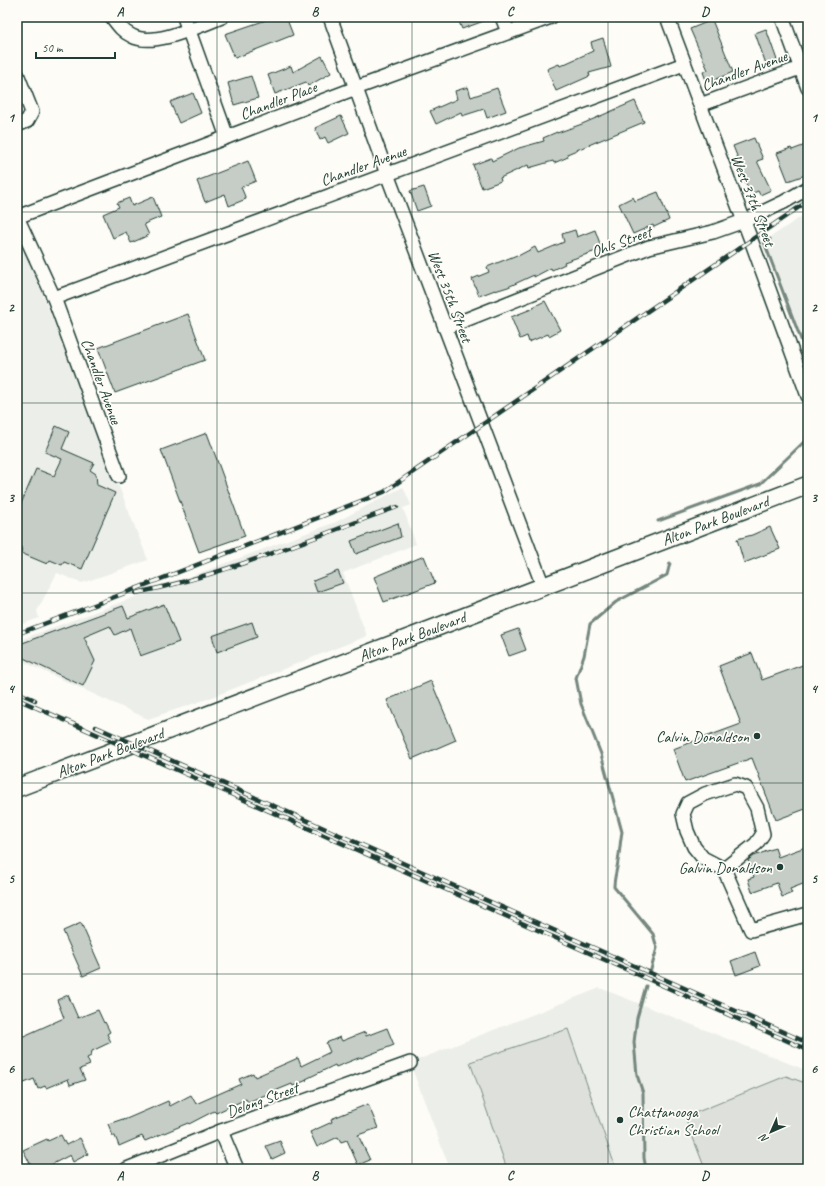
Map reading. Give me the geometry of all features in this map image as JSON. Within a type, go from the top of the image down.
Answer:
[{"type":"main road","name":"Alton Park Boulevard","points":[[17,788],[808,485]]},
{"type":"street","points":[[112,17],[121,29],[133,37],[146,40],[164,38],[222,17]]},
{"type":"street","points":[[184,17],[227,137]]},
{"type":"street","name":"West 35th Street","points":[[330,17],[387,174],[543,586]]},
{"type":"street","points":[[502,17],[508,32]]},
{"type":"street","name":"Chandler Place","points":[[17,217],[356,88],[551,17]]},
{"type":"street","name":"West 37th Street","points":[[667,17],[808,396]]},
{"type":"street","points":[[782,17],[808,88]]},
{"type":"street","name":"Chandler Avenue","points":[[54,298],[684,64]]},
{"type":"street","name":"Chandler Avenue","points":[[700,105],[800,68]]},
{"type":"street","points":[[17,74],[32,112],[27,121],[17,125]]},
{"type":"street","name":"Ohls Street","points":[[445,328],[649,247],[713,232],[744,221],[784,202],[808,188]]},
{"type":"street","name":"Chandler Avenue","points":[[17,217],[54,298],[118,476]]},
{"type":"street","points":[[724,870],[756,844],[763,834],[757,808],[746,788],[735,784],[705,794],[688,803],[683,814],[687,831],[694,847],[703,858],[724,870],[751,930],[808,914]]},
{"type":"street","name":"Delong Street","points":[[127,1169],[221,1131],[410,1063]]},
{"type":"street","points":[[221,1131],[236,1169]]},
{"type":"shaded area","points":[[808,212],[808,354],[765,241]]},
{"type":"shaded area","points":[[22,242],[148,560],[82,583],[57,573],[37,611],[39,618],[17,626],[17,244]]},
{"type":"shaded area","points":[[403,487],[411,505],[403,508],[416,544],[343,573],[367,636],[207,699],[148,719],[17,659],[17,641],[336,522]]},
{"type":"shaded area","name":"Chattanooga Christian School","points":[[600,988],[808,1071],[808,1169],[450,1169],[410,1063]]},
{"type":"shaded area","points":[[568,1029],[616,1169],[507,1169],[470,1062]]},
{"type":"shaded area","points":[[786,1076],[808,1084],[808,1169],[705,1169],[685,1117]]},
{"type":"building","points":[[275,17],[286,17],[293,35],[235,58],[225,34]]},
{"type":"building","points":[[457,17],[492,17],[492,18],[462,29]]},
{"type":"building","points":[[712,20],[733,72],[707,83],[703,72],[708,70],[690,29]]},
{"type":"building","points":[[766,29],[777,60],[766,64],[755,33]]},
{"type":"building","points":[[603,38],[611,67],[589,73],[590,76],[556,91],[547,69],[559,64],[560,66],[593,51],[591,42]]},
{"type":"building","points":[[322,56],[331,73],[308,86],[306,82],[275,94],[268,75],[291,66],[293,72]]},
{"type":"building","points":[[251,76],[258,98],[234,105],[228,83]]},
{"type":"building","points":[[468,87],[471,97],[497,88],[506,111],[487,118],[484,109],[462,116],[461,112],[436,124],[430,111],[457,99],[455,91]]},
{"type":"building","points":[[193,93],[201,113],[179,123],[170,102]]},
{"type":"building","points":[[635,101],[644,122],[567,154],[568,157],[554,163],[553,161],[529,168],[528,165],[500,178],[501,181],[482,188],[473,165],[491,158],[492,161],[519,148],[544,141],[543,138],[582,124]]},
{"type":"building","points":[[341,116],[349,133],[328,143],[325,137],[320,140],[315,128]]},
{"type":"building","points":[[754,138],[763,159],[757,161],[771,190],[760,195],[758,191],[751,194],[743,177],[745,176],[733,146]]},
{"type":"building","points":[[808,144],[808,174],[788,181],[777,153],[791,148],[792,150]]},
{"type":"building","points":[[248,161],[256,181],[241,187],[246,199],[229,206],[225,194],[205,202],[197,181]]},
{"type":"building","points":[[424,187],[431,206],[417,211],[410,191]]},
{"type":"building","points":[[658,192],[669,220],[633,234],[619,204],[633,197],[635,201]]},
{"type":"building","points":[[153,197],[161,217],[144,224],[149,235],[131,243],[126,232],[113,238],[103,214],[119,207],[117,203],[129,198],[132,206]]},
{"type":"building","points":[[575,230],[577,237],[595,230],[602,249],[564,262],[565,264],[552,270],[551,268],[534,277],[534,275],[508,287],[479,296],[472,279],[489,272],[487,267],[517,255],[518,256],[535,247],[538,253],[564,242],[562,234]]},
{"type":"building","points":[[545,301],[560,330],[549,336],[548,334],[529,342],[527,336],[520,339],[511,317],[534,308],[533,307]]},
{"type":"building","points":[[188,314],[205,360],[115,393],[98,348]]},
{"type":"building","points":[[56,426],[69,432],[62,449],[94,463],[90,470],[96,474],[97,485],[115,493],[82,569],[64,562],[62,565],[50,560],[47,564],[21,553],[22,548],[17,545],[17,513],[36,469],[54,476],[62,459],[45,452]]},
{"type":"building","points":[[207,433],[245,536],[199,552],[161,450]]},
{"type":"building","points":[[398,523],[401,537],[356,554],[351,541]]},
{"type":"building","points":[[770,527],[780,549],[744,563],[737,539],[752,535]]},
{"type":"building","points":[[424,556],[435,583],[384,602],[374,577]]},
{"type":"building","points":[[338,571],[343,583],[317,592],[313,581]]},
{"type":"building","points":[[164,604],[179,642],[140,656],[130,628],[115,635],[110,626],[84,637],[95,661],[83,686],[17,655],[17,645],[123,606],[128,618]]},
{"type":"building","points":[[252,622],[257,637],[217,652],[212,636]]},
{"type":"building","points":[[518,629],[526,650],[509,656],[501,635]]},
{"type":"building","name":"Calvin Donaldson","points":[[752,653],[762,680],[808,663],[808,808],[776,820],[752,758],[685,782],[673,749],[741,724],[719,666]]},
{"type":"building","points":[[431,681],[456,740],[412,759],[387,700]]},
{"type":"building","name":"Galvin Donaldson","points":[[808,846],[808,882],[790,889],[792,893],[782,897],[777,883],[752,892],[748,879],[754,877],[748,860],[754,856],[775,848],[778,857]]},
{"type":"building","points":[[81,923],[101,968],[83,976],[63,931]]},
{"type":"building","points":[[755,952],[760,966],[736,975],[731,961]]},
{"type":"building","points":[[68,995],[78,1018],[98,1010],[110,1032],[107,1034],[111,1042],[92,1051],[91,1056],[87,1058],[90,1065],[80,1069],[85,1080],[70,1085],[68,1079],[46,1088],[45,1086],[38,1089],[34,1079],[17,1086],[17,1039],[64,1018],[57,1000]]},
{"type":"building","points":[[387,1028],[394,1045],[336,1067],[335,1065],[293,1086],[292,1084],[248,1102],[246,1099],[216,1113],[214,1111],[189,1124],[188,1123],[145,1141],[142,1136],[119,1146],[108,1124],[123,1119],[124,1120],[168,1101],[170,1106],[191,1095],[196,1104],[241,1084],[239,1079],[253,1073],[255,1077],[298,1058],[301,1066],[330,1052],[326,1043],[340,1037],[342,1041],[365,1032],[366,1036]]},
{"type":"building","points":[[368,1104],[378,1128],[358,1135],[370,1160],[358,1165],[347,1140],[341,1142],[338,1137],[317,1147],[310,1132],[332,1122],[331,1119]]},
{"type":"building","points":[[61,1135],[66,1145],[80,1138],[88,1154],[73,1162],[70,1155],[43,1169],[33,1169],[23,1150],[47,1139],[48,1141]]},
{"type":"building","points":[[280,1141],[285,1153],[272,1159],[266,1146]]},
{"type":"waterway","points":[[770,239],[764,242],[808,358]]},
{"type":"waterway","points":[[658,521],[760,484],[808,438]]},
{"type":"waterway","points":[[650,973],[657,948],[653,934],[614,887],[622,832],[601,754],[581,704],[576,678],[584,656],[590,624],[616,602],[667,575],[670,563]]},
{"type":"waterway","points":[[646,986],[637,1018],[634,1042],[637,1075],[643,1093],[644,1158],[646,1169]]},
{"type":"railway","points":[[17,634],[384,492],[808,201]]},
{"type":"railway","points":[[136,593],[235,566],[397,507]]},
{"type":"railway","points":[[17,692],[35,700]]},
{"type":"railway","points":[[17,699],[808,1050]]},
{"type":"railway","points":[[96,727],[808,1043]]},
{"type":"place","name":"Calvin Donaldson","points":[[757,736]]},
{"type":"place","name":"Galvin Donaldson","points":[[780,867]]},
{"type":"place","name":"Chattanooga Christian School","points":[[620,1120]]}]
